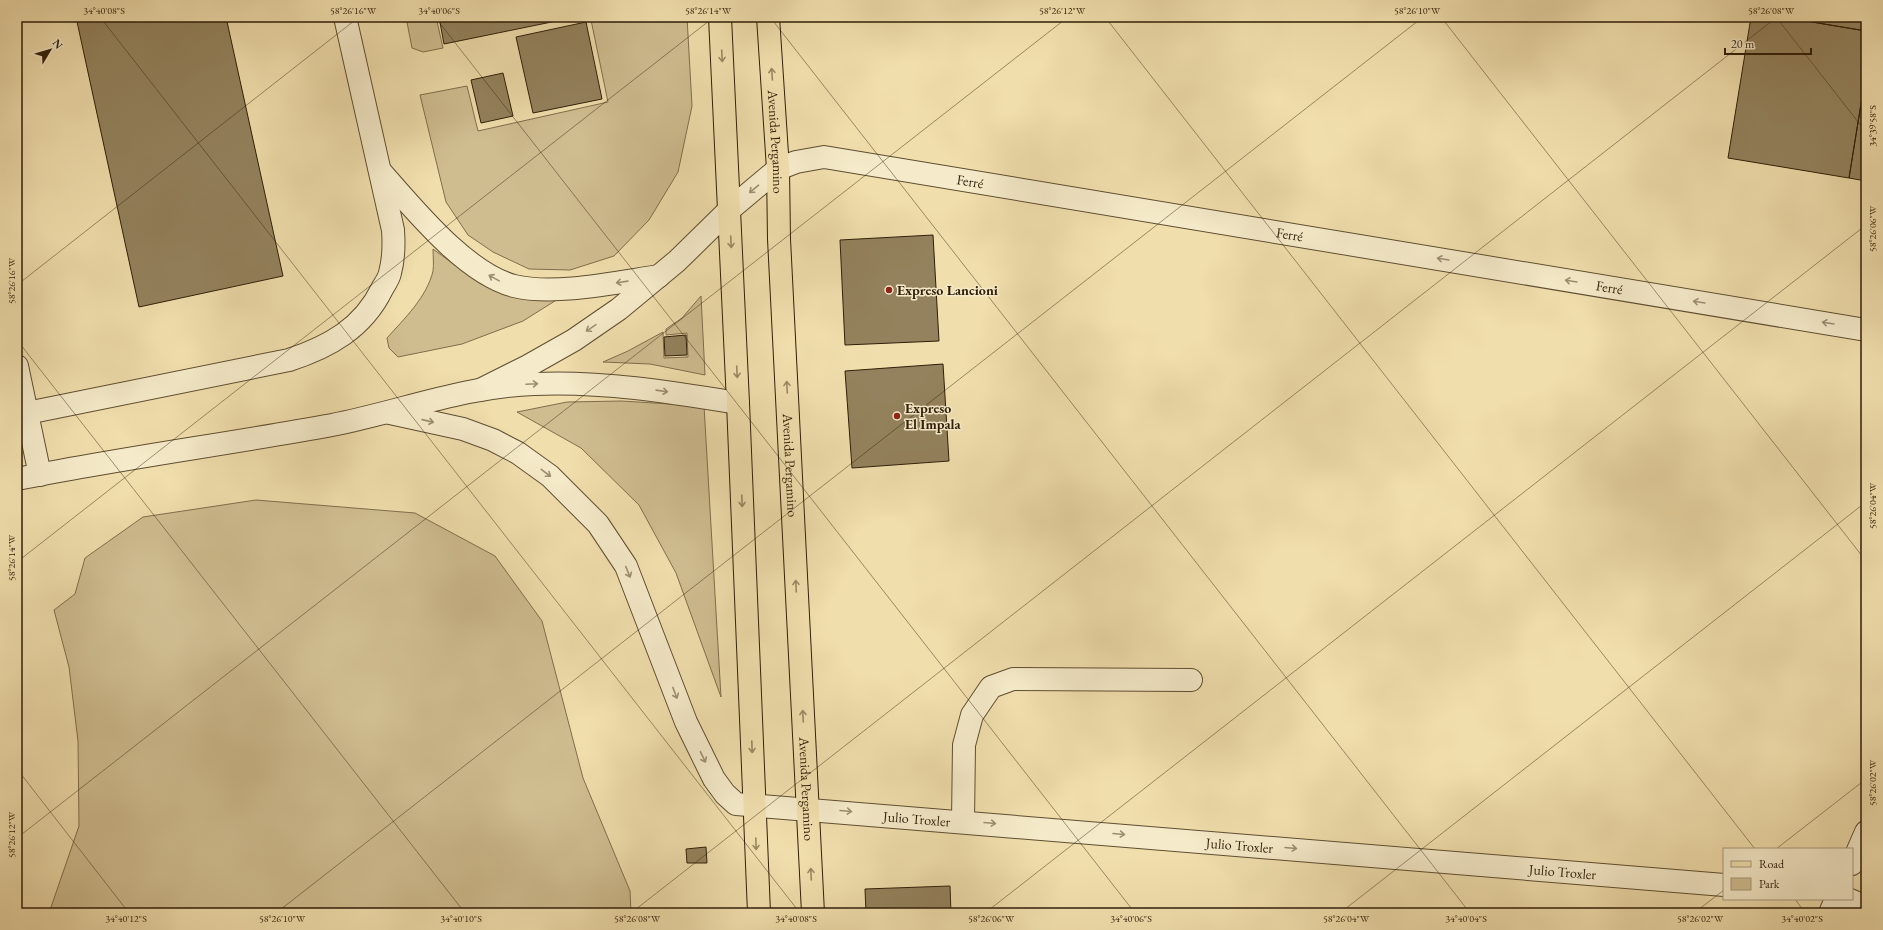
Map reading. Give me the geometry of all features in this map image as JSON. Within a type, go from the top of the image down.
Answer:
[{"type":"main road","points":[[720,17],[730,210],[759,913]]},
{"type":"main road","name":"Avenida Pergamino","points":[[768,17],[778,169],[780,239],[813,913]]},
{"type":"street","points":[[27,413],[289,360],[316,351],[335,340],[361,319],[376,302],[390,274],[394,252],[393,230],[345,17]]},
{"type":"street","name":"Ferré","points":[[480,390],[528,366],[574,340],[619,309],[661,276],[730,210],[778,169],[796,162],[824,157],[1866,330]]},
{"type":"street","points":[[379,170],[419,214],[466,259],[500,281],[515,286],[550,289],[592,286],[661,276]]},
{"type":"street","points":[[17,366],[40,475]]},
{"type":"street","points":[[17,479],[333,425],[390,413],[442,398],[480,390],[532,384],[583,384],[634,387],[738,403]]},
{"type":"street","name":"Julio Troxler","points":[[390,413],[463,429],[493,440],[518,453],[550,476],[598,524],[626,566],[686,722],[714,779],[724,794],[736,804],[807,808],[1723,885]]},
{"type":"street","points":[[963,821],[964,745],[972,714],[991,687],[1013,679],[1190,680]]},
{"type":"street","points":[[1853,862],[1866,832]]},
{"type":"street","points":[[1830,913],[1836,900]]},
{"type":"street","points":[[1850,900],[1866,907]]},
{"type":"green space","points":[[406,17],[436,17],[443,48],[423,52],[412,48]]},
{"type":"green space","points":[[603,17],[687,17],[692,106],[678,172],[649,220],[614,256],[570,270],[529,269],[493,252],[468,235],[446,202],[420,95],[467,86],[478,131],[608,102],[591,20]]},
{"type":"green space","points":[[433,249],[481,284],[510,295],[558,299],[523,321],[462,344],[398,357],[389,348],[387,338],[414,307],[426,290],[433,271]]},
{"type":"green space","points":[[701,296],[705,375],[650,364],[603,362],[628,351],[663,332],[664,358],[688,357],[687,333],[666,335],[666,329],[682,318]]},
{"type":"green space","points":[[621,401],[704,406],[721,697],[676,573],[639,505],[581,448],[517,412],[567,402]]},
{"type":"green space","points":[[256,500],[415,513],[495,556],[542,621],[583,778],[630,891],[631,913],[49,913],[79,826],[78,741],[69,667],[54,610],[75,594],[85,558],[143,517]]},
{"type":"building","points":[[76,17],[226,17],[283,276],[139,307]]},
{"type":"building","points":[[439,17],[576,17],[444,44]]},
{"type":"building","points":[[1751,17],[1782,17],[1866,31],[1866,73],[1849,178],[1728,158]]},
{"type":"building","points":[[1782,17],[1866,17],[1866,31]]},
{"type":"building","points":[[586,22],[602,99],[533,113],[516,37]]},
{"type":"building","points":[[503,73],[513,116],[481,123],[471,80]]},
{"type":"building","points":[[1866,73],[1866,181],[1849,178]]},
{"type":"building","name":"Expreso Lancioni","points":[[933,235],[939,341],[845,345],[840,240]]},
{"type":"building","points":[[686,335],[687,355],[665,356],[664,337]]},
{"type":"building","name":"Expreso El Impala","points":[[943,364],[949,461],[852,468],[845,371]]},
{"type":"building","points":[[706,847],[707,863],[687,863],[686,849]]},
{"type":"building","points":[[950,886],[951,913],[866,913],[865,889]]},
{"type":"place","name":"Expreso Lancioni","points":[[889,290]]},
{"type":"place","name":"Expreso El Impala","points":[[897,416]]}]
